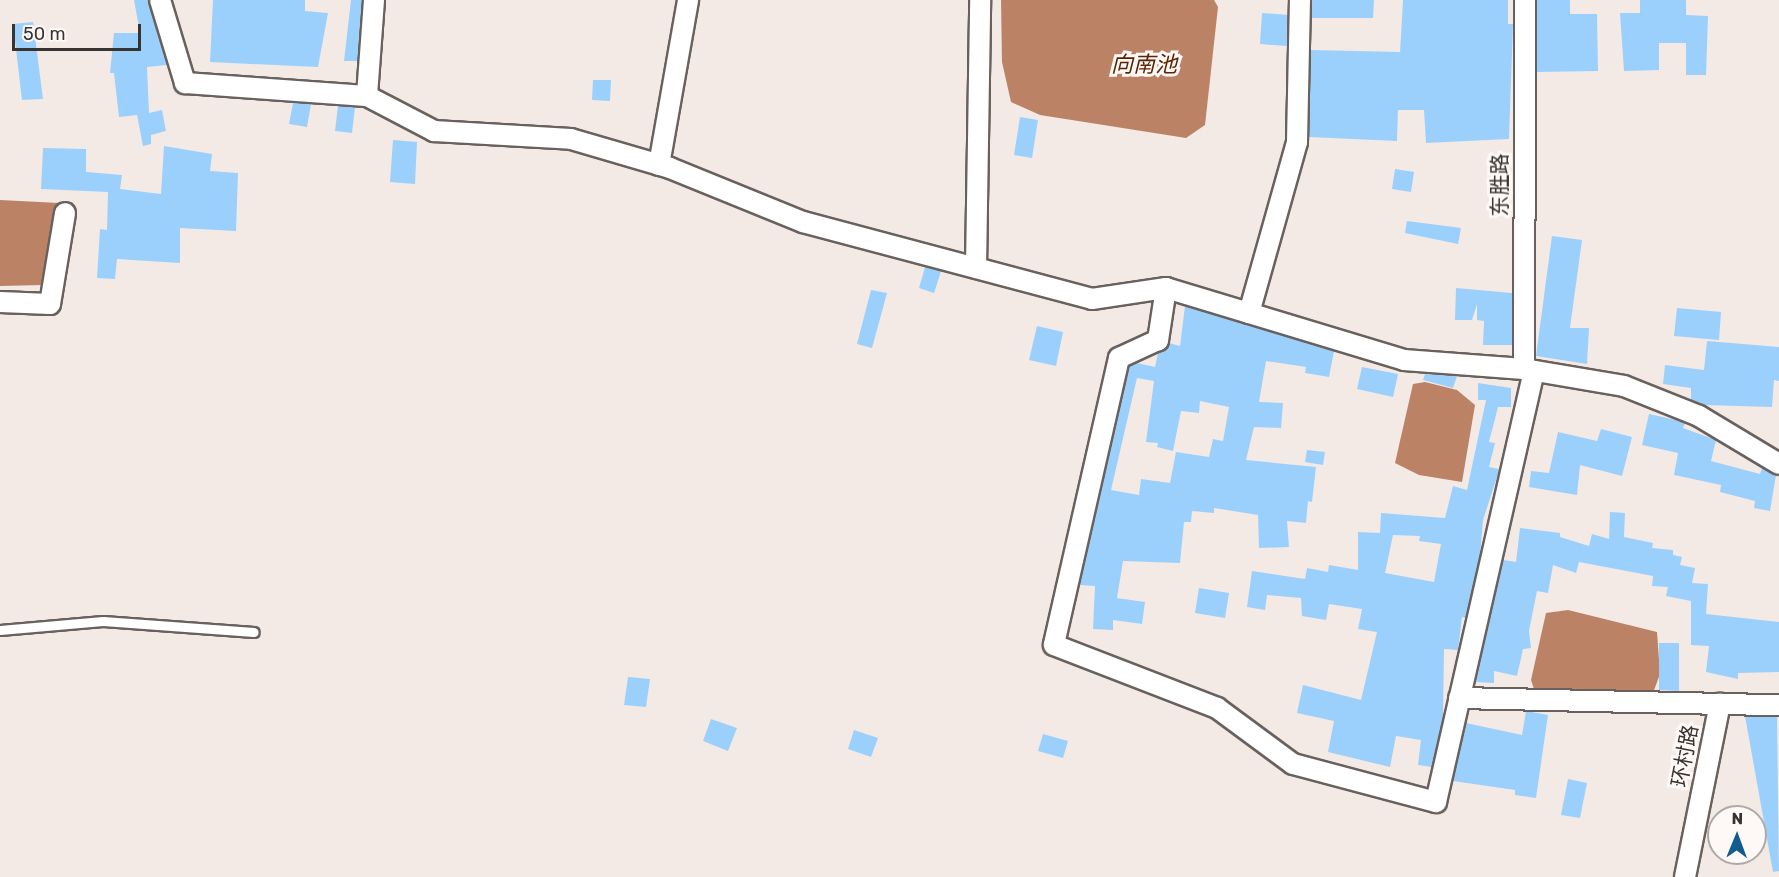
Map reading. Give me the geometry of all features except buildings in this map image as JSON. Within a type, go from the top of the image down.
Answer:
[{"type":"street","points":[[160,0],[185,83],[367,96],[434,131],[571,139],[659,165],[803,222],[1092,299],[1166,288],[1404,360],[1529,370],[1624,386],[1699,416],[1779,464]]},
{"type":"street","points":[[367,96],[374,0]]},
{"type":"street","points":[[659,165],[688,0]]},
{"type":"street","points":[[976,268],[980,0]]},
{"type":"street","points":[[1249,313],[1297,141],[1300,0]]},
{"type":"street","name":"东胜路","points":[[1166,288],[1158,340],[1119,357],[1054,645],[1217,708],[1293,764],[1436,802],[1529,370],[1525,0]]},
{"type":"street","points":[[0,303],[50,304],[65,213]]},
{"type":"street","points":[[1459,698],[1720,704]]},
{"type":"street","name":"环村路","points":[[1685,877],[1720,704],[1779,705]]},
{"type":"lane","points":[[0,630],[103,621],[254,632]]},
{"type":"water","name":"向南池","points":[[1001,0],[1214,0],[1218,7],[1205,125],[1186,138],[1040,115],[1011,102],[1002,62]]},
{"type":"water","points":[[0,200],[59,203],[43,285],[0,286]]},
{"type":"water","points":[[1425,382],[1457,390],[1475,405],[1462,482],[1419,475],[1395,463],[1413,384]]},
{"type":"water","points":[[1568,610],[1657,632],[1660,674],[1653,693],[1534,689],[1531,680],[1546,613]]}]
